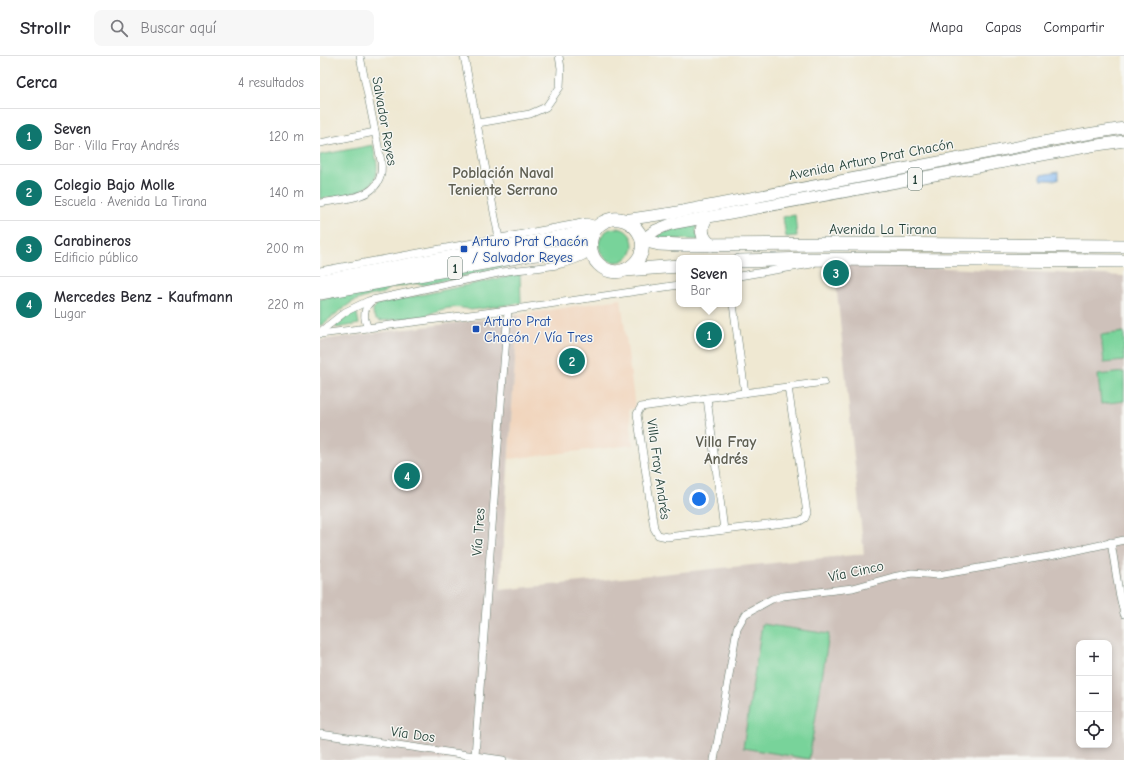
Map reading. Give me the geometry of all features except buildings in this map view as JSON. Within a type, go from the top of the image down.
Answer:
[{"type":"highway","points":[[706,218],[702,225],[702,232],[705,240],[711,245]]},
{"type":"highway","name":"Avenida Arturo Prat Chacón","points":[[320,282],[564,236],[598,226],[605,221],[612,219],[624,220]]},
{"type":"highway","points":[[623,270],[631,267],[637,261],[641,253],[642,240],[636,228],[624,220]]},
{"type":"highway","points":[[598,226],[591,239],[591,252],[596,262],[602,267],[612,271],[676,266]]},
{"type":"highway","name":"Avenida La Tirana","points":[[642,240],[668,245],[1124,246]]},
{"type":"highway","name":"1","points":[[320,293],[521,256],[575,250],[591,252]]},
{"type":"highway","points":[[742,261],[1124,261]]},
{"type":"main road","name":"Avenida Arturo Prat Chacón","points":[[624,220],[672,213],[1124,128]]},
{"type":"main road","name":"Avenida Arturo Prat Chacón","points":[[642,240],[649,234],[664,227],[706,218],[1124,141]]},
{"type":"street","name":"Salvador Reyes","points":[[320,203],[362,195],[374,188],[380,178],[382,166],[360,56]]},
{"type":"street","points":[[464,56],[499,238]]},
{"type":"street","points":[[478,123],[530,114],[546,107],[560,87],[561,68],[559,56]]},
{"type":"street","points":[[320,143],[375,132]]},
{"type":"street","name":"Avenida Arturo Prat Chacón","points":[[320,271],[581,223],[591,223],[598,226]]},
{"type":"street","points":[[320,333],[345,312],[359,304],[374,299],[516,270],[568,263],[591,252]]},
{"type":"street","points":[[742,276],[835,260]]},
{"type":"street","points":[[320,333],[508,310],[676,285]]},
{"type":"street","points":[[368,328],[365,320],[365,310],[374,299]]},
{"type":"street","points":[[733,307],[745,393]]},
{"type":"street","name":"Vía Tres","points":[[475,756],[508,310]]},
{"type":"street","name":"Villa Fray Andrés","points":[[788,387],[806,516],[803,520],[667,537],[656,533],[638,414],[639,409],[644,406],[824,382]]},
{"type":"street","points":[[707,398],[724,530]]},
{"type":"street","name":"Vía Cinco","points":[[714,760],[737,628],[744,614],[772,599],[783,596],[852,588],[912,573],[938,575],[1055,555],[1124,540]]},
{"type":"street","points":[[1111,542],[1124,614]]},
{"type":"street","name":"Vía Dos","points":[[320,734],[503,760]]},
{"type":"shaded area","points":[[834,263],[1124,276],[1124,760],[320,760],[320,340],[518,315],[500,590],[864,554]]},
{"type":"shaded area","points":[[621,299],[635,408],[629,410],[633,445],[509,459],[518,315]]},
{"type":"green space","points":[[373,145],[377,170],[375,178],[370,185],[364,189],[346,195],[320,199],[320,155]]},
{"type":"green space","points":[[795,215],[797,236],[786,237],[783,217]]},
{"type":"green space","points":[[697,225],[696,232],[699,240],[656,238],[666,231]]},
{"type":"green space","points":[[619,228],[626,230],[631,235],[633,245],[631,255],[626,260],[613,262],[606,260],[601,255],[599,242],[601,235],[606,230]]},
{"type":"green space","points":[[584,239],[582,244],[515,253],[514,250]]},
{"type":"green space","points":[[575,256],[568,260],[526,263],[525,259]]},
{"type":"green space","points":[[513,262],[514,265],[424,285],[418,283],[389,288],[383,293],[352,302],[320,326],[320,299]]},
{"type":"green space","points":[[520,274],[521,303],[471,310],[466,308],[448,308],[442,309],[427,316],[381,321],[375,318],[374,315],[373,309],[378,304]]},
{"type":"green space","points":[[354,311],[357,313],[359,324],[336,328],[336,325]]},
{"type":"green space","points":[[1124,332],[1124,361],[1104,363],[1101,335]]},
{"type":"green space","points":[[1124,372],[1124,401],[1101,404],[1098,375]]},
{"type":"green space","points":[[762,624],[829,634],[809,759],[743,748]]},
{"type":"water","points":[[1058,172],[1058,180],[1041,180],[1041,175]]},
{"type":"place","name":"Arturo Prat Chacón / Salvador Reyes","points":[[464,249]]},
{"type":"place","name":"Carabineros","points":[[836,273]]},
{"type":"place","name":"Arturo Prat Chacón / Vía Tres","points":[[476,329]]},
{"type":"place","name":"Seven","points":[[709,335]]},
{"type":"place","name":"Colegio Bajo Molle","points":[[572,361]]},
{"type":"place","name":"Mercedes Benz - Kaufmann","points":[[407,476]]},
{"type":"district","name":"Población Naval Teniente Serrano","points":[[503,182]]},
{"type":"district","name":"Villa Fray Andrés","points":[[726,450]]}]
